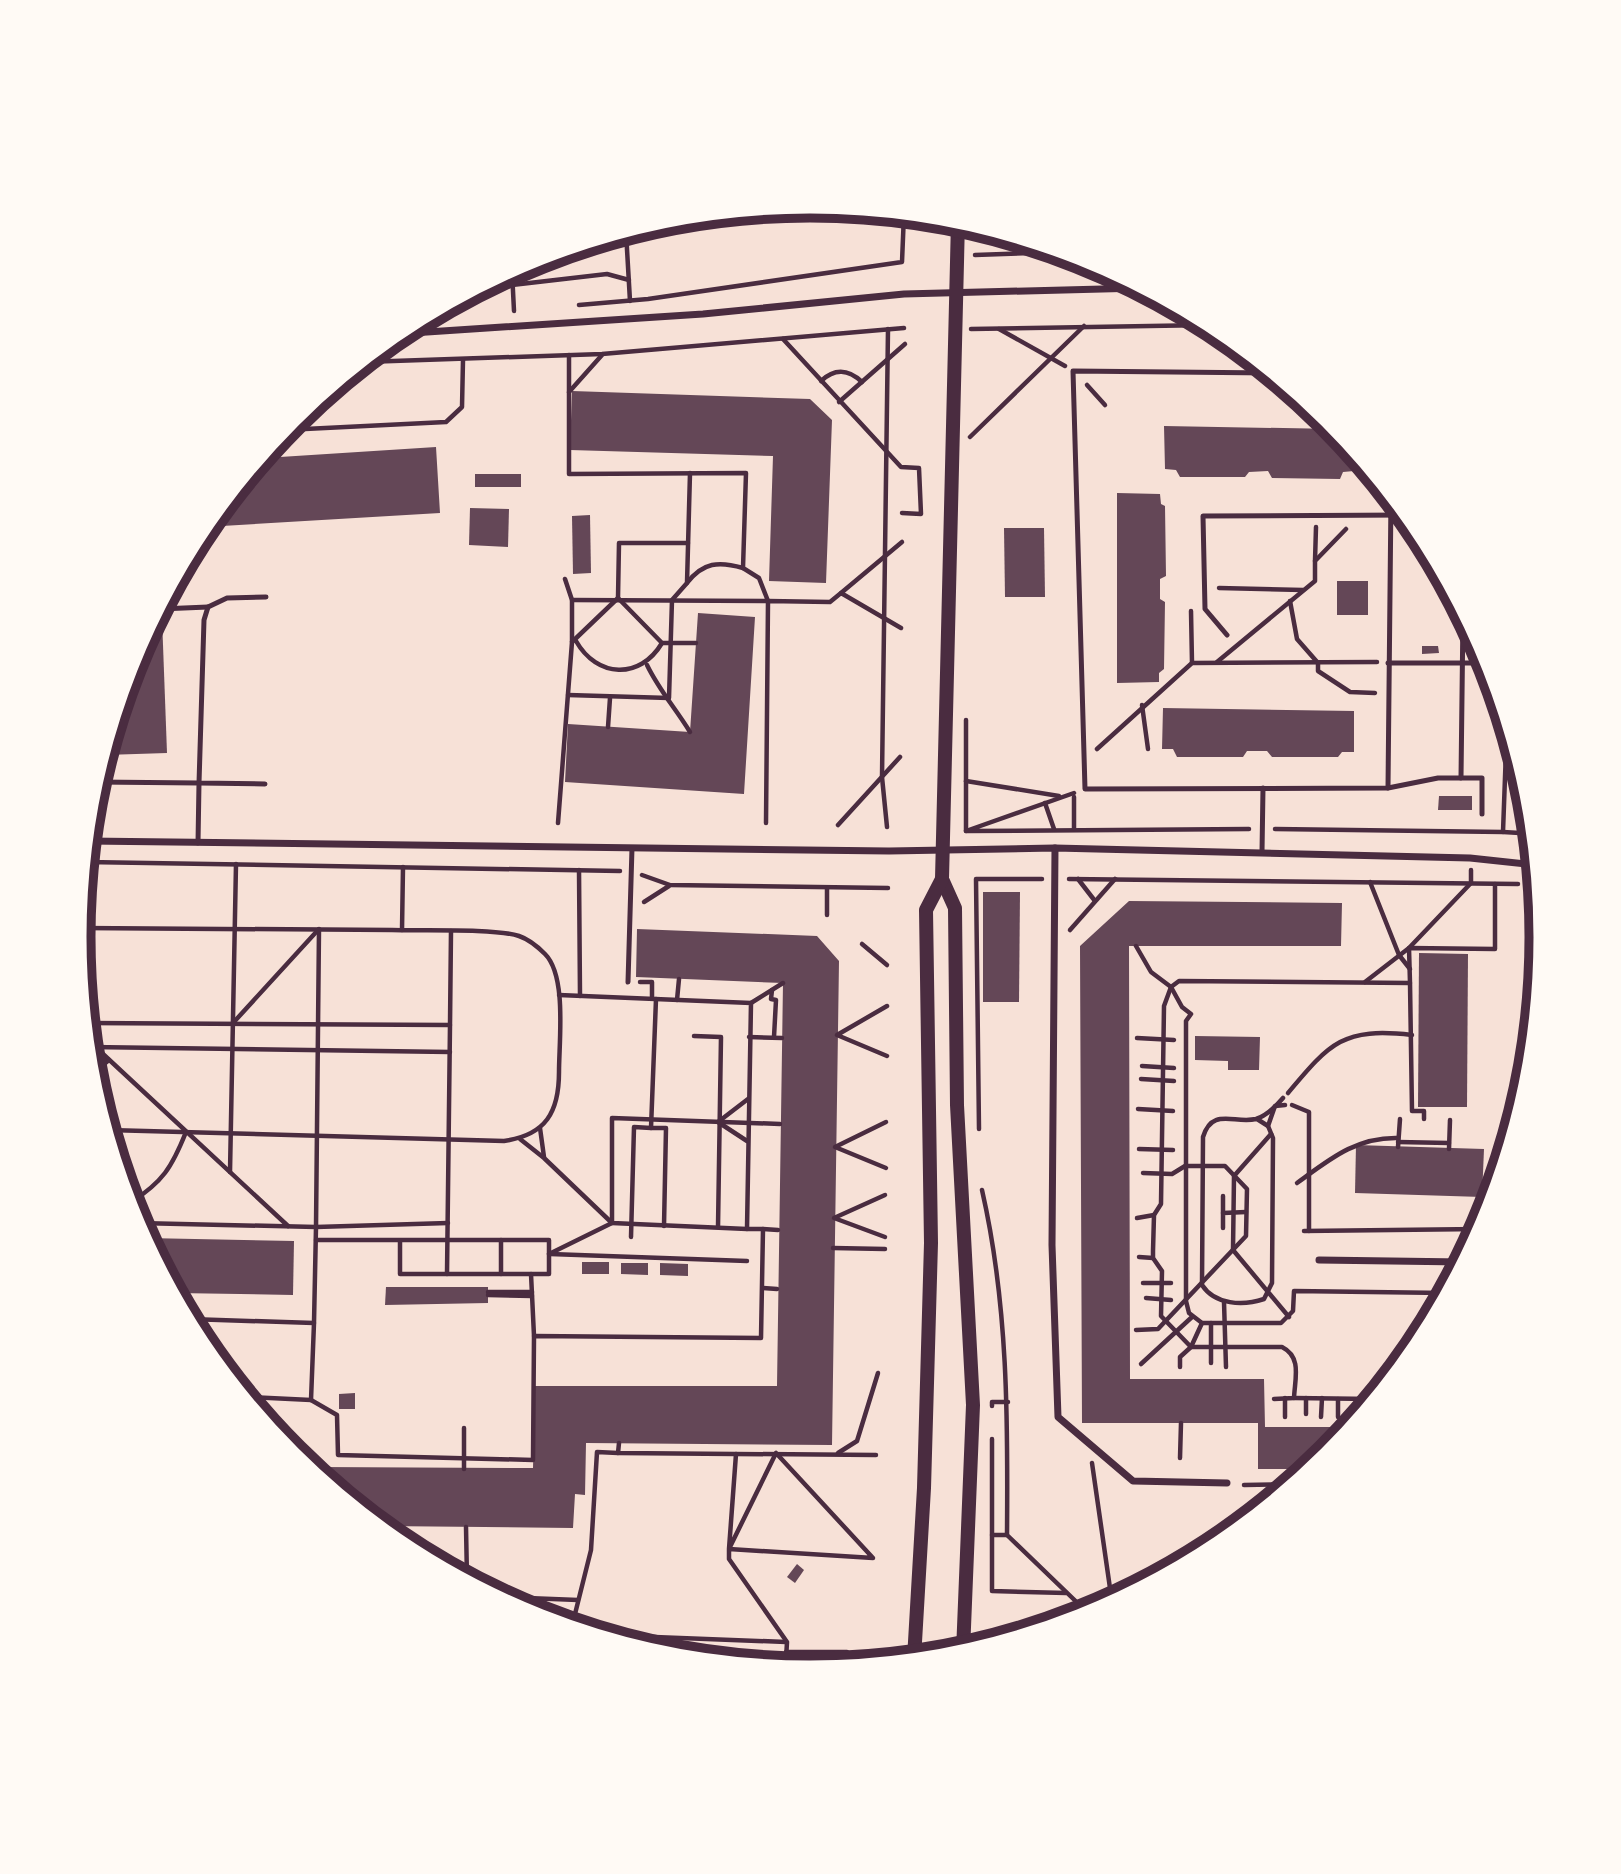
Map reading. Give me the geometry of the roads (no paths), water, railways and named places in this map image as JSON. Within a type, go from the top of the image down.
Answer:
[{"type":"main road","points":[[915,1648],[924,1488],[932,1243],[926,910],[942,880],[958,233]]},
{"type":"main road","points":[[942,880],[956,908],[957,1105],[973,1405],[964,1640]]},
{"type":"street","points":[[422,332],[703,314],[904,294],[1121,288]]},
{"type":"street","points":[[97,841],[632,848],[1055,848],[1470,858],[1526,864]]},
{"type":"street","points":[[1055,848],[1052,1245],[1058,1417],[1133,1481],[1227,1483]]},
{"type":"street","points":[[1528,984],[1529,908]]},
{"type":"street","points":[[1319,1260],[1452,1262]]},
{"type":"lane","points":[[1255,373],[1073,371],[1085,789],[1388,789],[1438,778],[1482,778],[1482,814]]},
{"type":"lane","points":[[1227,635],[1205,609],[1203,516],[1391,515],[1388,789]]},
{"type":"lane","points":[[170,609],[208,607],[227,598],[266,597]]},
{"type":"lane","points":[[198,843],[204,620],[208,607]]},
{"type":"lane","points":[[1461,778],[1463,634]]},
{"type":"lane","points":[[1388,663],[1476,663]]},
{"type":"lane","points":[[109,782],[265,785]]},
{"type":"lane","points":[[1262,852],[1263,788]]},
{"type":"lane","points":[[628,982],[632,848]]}]
